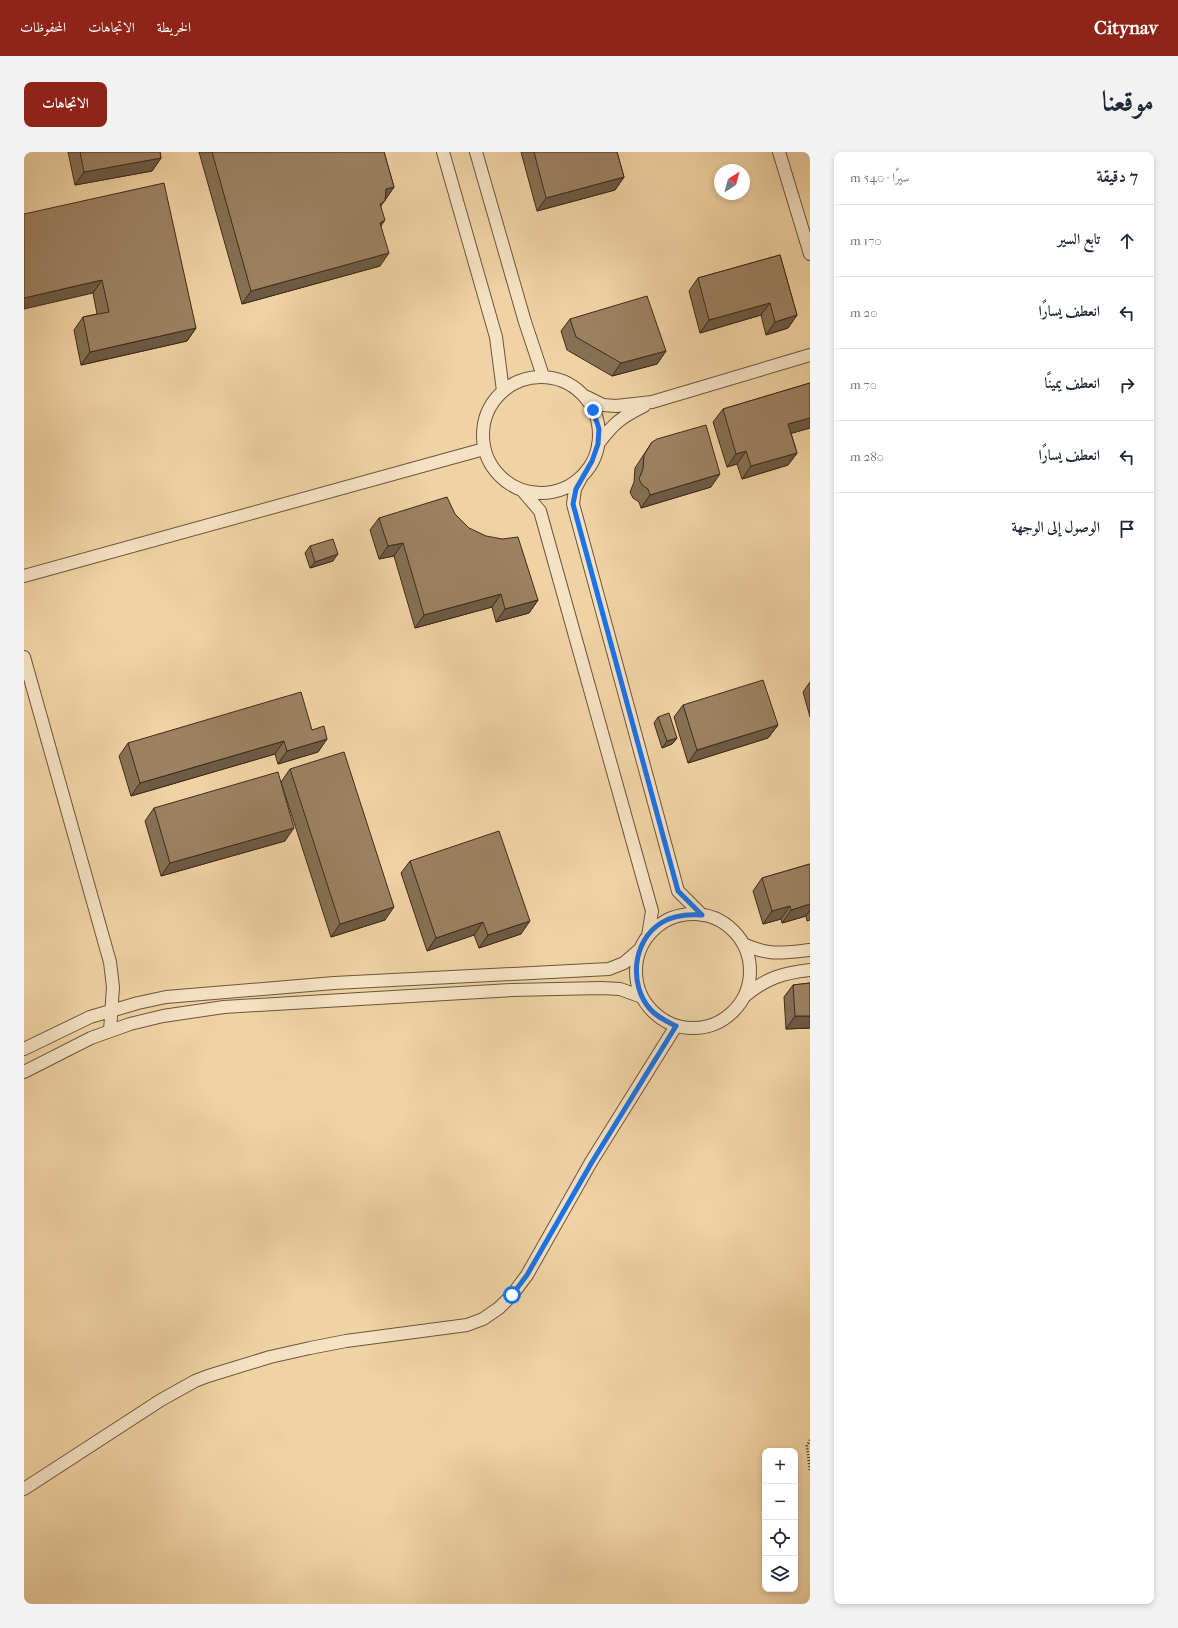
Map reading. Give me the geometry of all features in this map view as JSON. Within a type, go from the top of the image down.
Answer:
[{"type":"street","points":[[443,152],[496,337],[503,391]]},
{"type":"street","points":[[476,152],[525,322],[543,376]]},
{"type":"street","points":[[779,152],[810,254]]},
{"type":"street","points":[[582,476],[570,485],[554,491],[535,493],[522,490],[506,482],[490,463],[484,449],[482,432],[488,409],[503,391],[510,385],[529,378],[543,376],[569,384],[603,405],[616,406],[652,402],[810,355]]},
{"type":"street","points":[[583,394],[593,410],[599,429],[598,444],[592,461],[582,476],[576,489],[573,504],[678,891],[702,915]]},
{"type":"street","points":[[598,444],[611,426],[620,419],[652,402]]},
{"type":"street","points":[[24,576],[484,449]]},
{"type":"street","points":[[522,490],[540,511],[652,912],[648,936]]},
{"type":"street","points":[[24,658],[110,962],[113,1010],[110,1031]]},
{"type":"street","points":[[24,1049],[90,1018],[113,1010],[138,1003],[185,995],[334,983],[609,969],[624,963],[639,950],[648,936],[660,923],[673,917],[687,914],[702,915],[723,923],[733,930],[743,944],[748,957],[750,970],[749,984],[744,997],[735,1010],[723,1020],[713,1025],[692,1029],[676,1026],[662,1019],[650,1010],[642,997],[636,982],[636,966],[639,950]]},
{"type":"street","points":[[743,944],[762,952],[772,954],[810,950]]},
{"type":"street","points":[[744,997],[761,983],[780,975],[810,970]]},
{"type":"street","points":[[24,1072],[84,1041],[110,1031],[163,1016],[224,1007],[364,997],[512,990],[602,988],[620,989],[642,997]]},
{"type":"street","points":[[24,1489],[123,1424],[195,1382],[270,1357],[346,1340],[467,1325],[483,1319],[499,1308],[512,1295],[527,1275],[592,1162],[676,1026]]},
{"type":"path","points":[[810,1440],[806,1446],[810,1472]]},
{"type":"building","points":[[80,152],[160,152],[161,158],[84,172]]},
{"type":"building","points":[[212,152],[384,152],[394,187],[386,189],[385,201],[380,204],[385,220],[380,223],[389,253],[251,291]]},
{"type":"building","points":[[534,152],[617,152],[624,177],[546,198]]},
{"type":"building","points":[[164,183],[196,328],[90,352],[83,317],[109,312],[102,280],[24,298],[24,214]]},
{"type":"building","points":[[780,255],[797,315],[775,322],[770,303],[709,320],[698,278]]},
{"type":"building","points":[[647,296],[666,351],[621,363],[576,337],[570,319]]},
{"type":"building","points":[[810,383],[810,418],[788,424],[797,453],[751,466],[746,451],[736,454],[723,409]]},
{"type":"building","points":[[706,425],[720,474],[650,495],[648,489],[642,485],[639,479],[643,469],[644,455],[652,442],[657,439]]},
{"type":"building","points":[[447,497],[455,514],[469,528],[486,536],[502,539],[518,537],[538,600],[505,609],[501,594],[424,615],[403,543],[388,546],[379,518]]},
{"type":"building","points":[[333,539],[338,554],[315,562],[310,546]]},
{"type":"building","points":[[763,680],[778,725],[697,750],[683,705]]},
{"type":"building","points":[[301,692],[312,730],[324,726],[327,739],[287,751],[284,741],[140,783],[128,743]]},
{"type":"building","points":[[669,713],[677,738],[667,741],[658,717]]},
{"type":"building","points":[[344,752],[394,907],[340,924],[290,769]]},
{"type":"building","points":[[278,772],[294,828],[170,863],[154,808]]},
{"type":"building","points":[[499,831],[530,921],[488,935],[483,922],[436,938],[410,861]]},
{"type":"building","points":[[810,864],[810,904],[791,910],[790,906],[772,911],[762,878]]},
{"type":"building","points":[[810,983],[810,1016],[795,1016],[793,985]]},
{"type":"route","points":[[512,1295],[527,1275],[592,1162],[676,1026],[662,1019],[650,1010],[642,997],[636,982],[636,966],[639,950],[648,936],[660,923],[673,917],[687,914],[702,915],[678,891],[573,504],[576,489],[582,476],[592,461],[598,444],[599,429],[593,410]]}]
